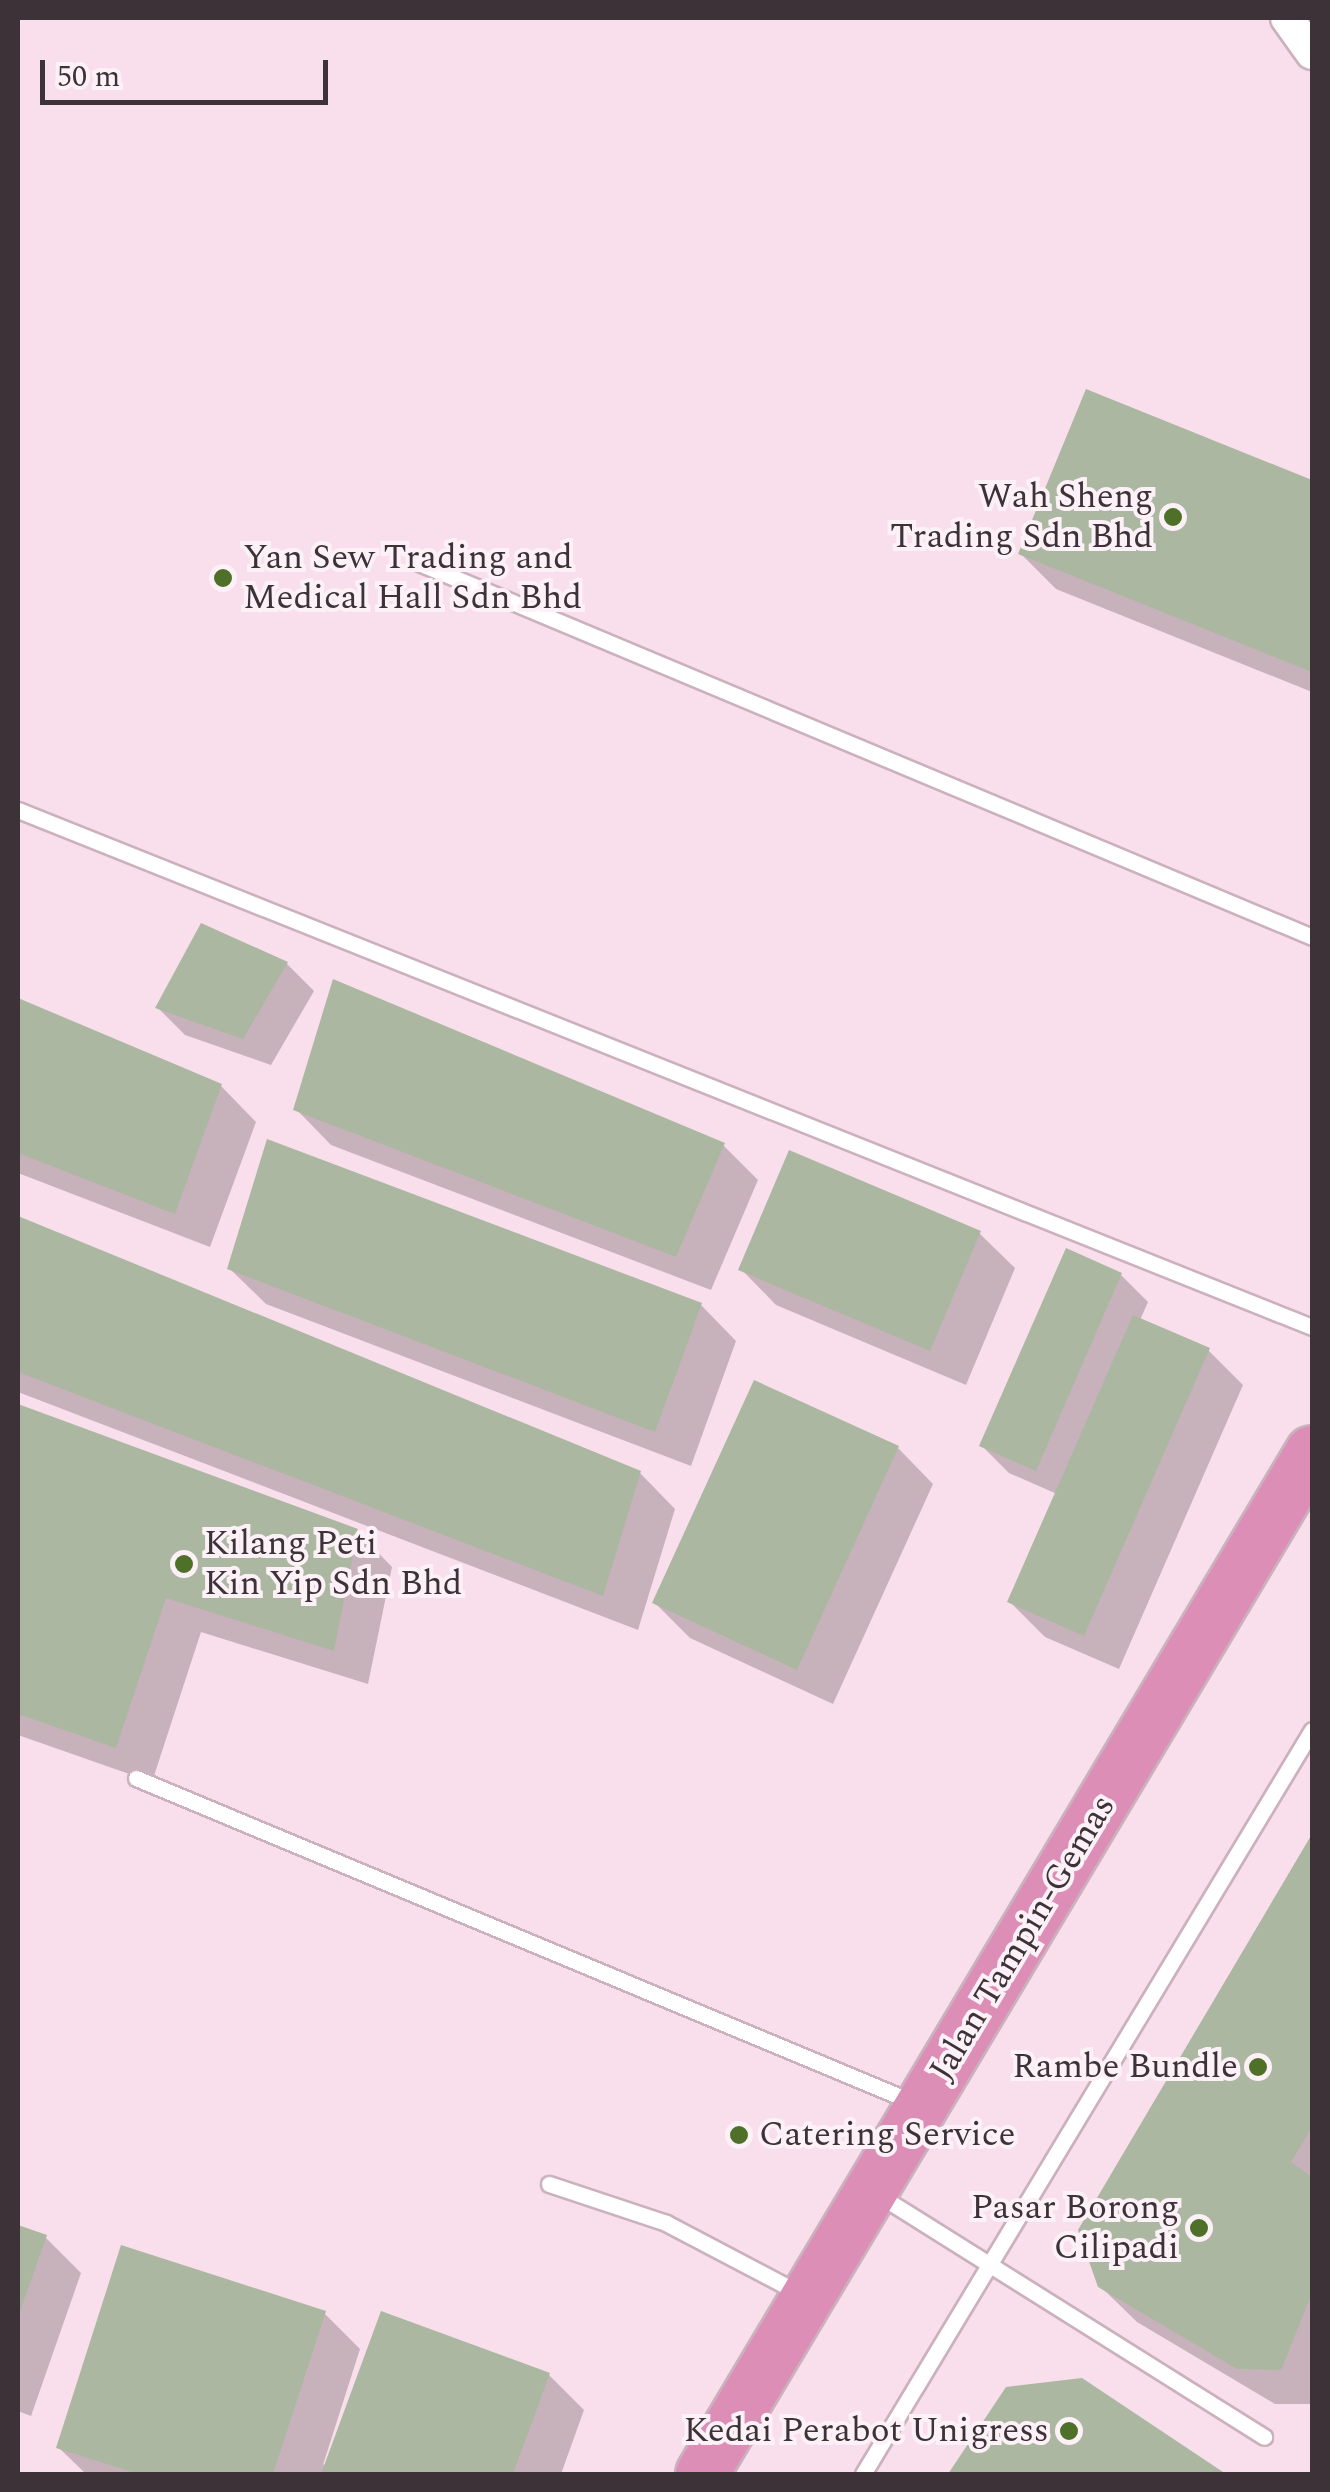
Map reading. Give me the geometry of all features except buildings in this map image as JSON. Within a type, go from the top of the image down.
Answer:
[{"type":"highway","name":"Jalan Tampin-Gemas","points":[[702,2474],[1312,1452]]},
{"type":"street","points":[[1287,18],[1312,53]]},
{"type":"lane","points":[[419,563],[1312,936]]},
{"type":"lane","points":[[18,810],[1312,1327]]},
{"type":"lane","points":[[863,2474],[1312,1730]]},
{"type":"lane","points":[[136,1778],[923,2107]]},
{"type":"lane","points":[[549,2184],[666,2223],[809,2298]]},
{"type":"lane","points":[[873,2192],[1264,2437]]},
{"type":"place","name":"Wah Sheng Trading Sdn Bhd","points":[[1173,517]]},
{"type":"place","name":"Yan Sew Trading and Medical Hall Sdn Bhd","points":[[223,578]]},
{"type":"place","name":"Kilang Peti Kin Yip Sdn Bhd","points":[[184,1564]]},
{"type":"place","name":"Rambe Bundle","points":[[1258,2067]]},
{"type":"place","name":"Catering Service","points":[[739,2135]]},
{"type":"place","name":"Pasar Borong Cilipadi","points":[[1199,2228]]},
{"type":"place","name":"Kedai Perabot Unigress","points":[[1069,2431]]}]
